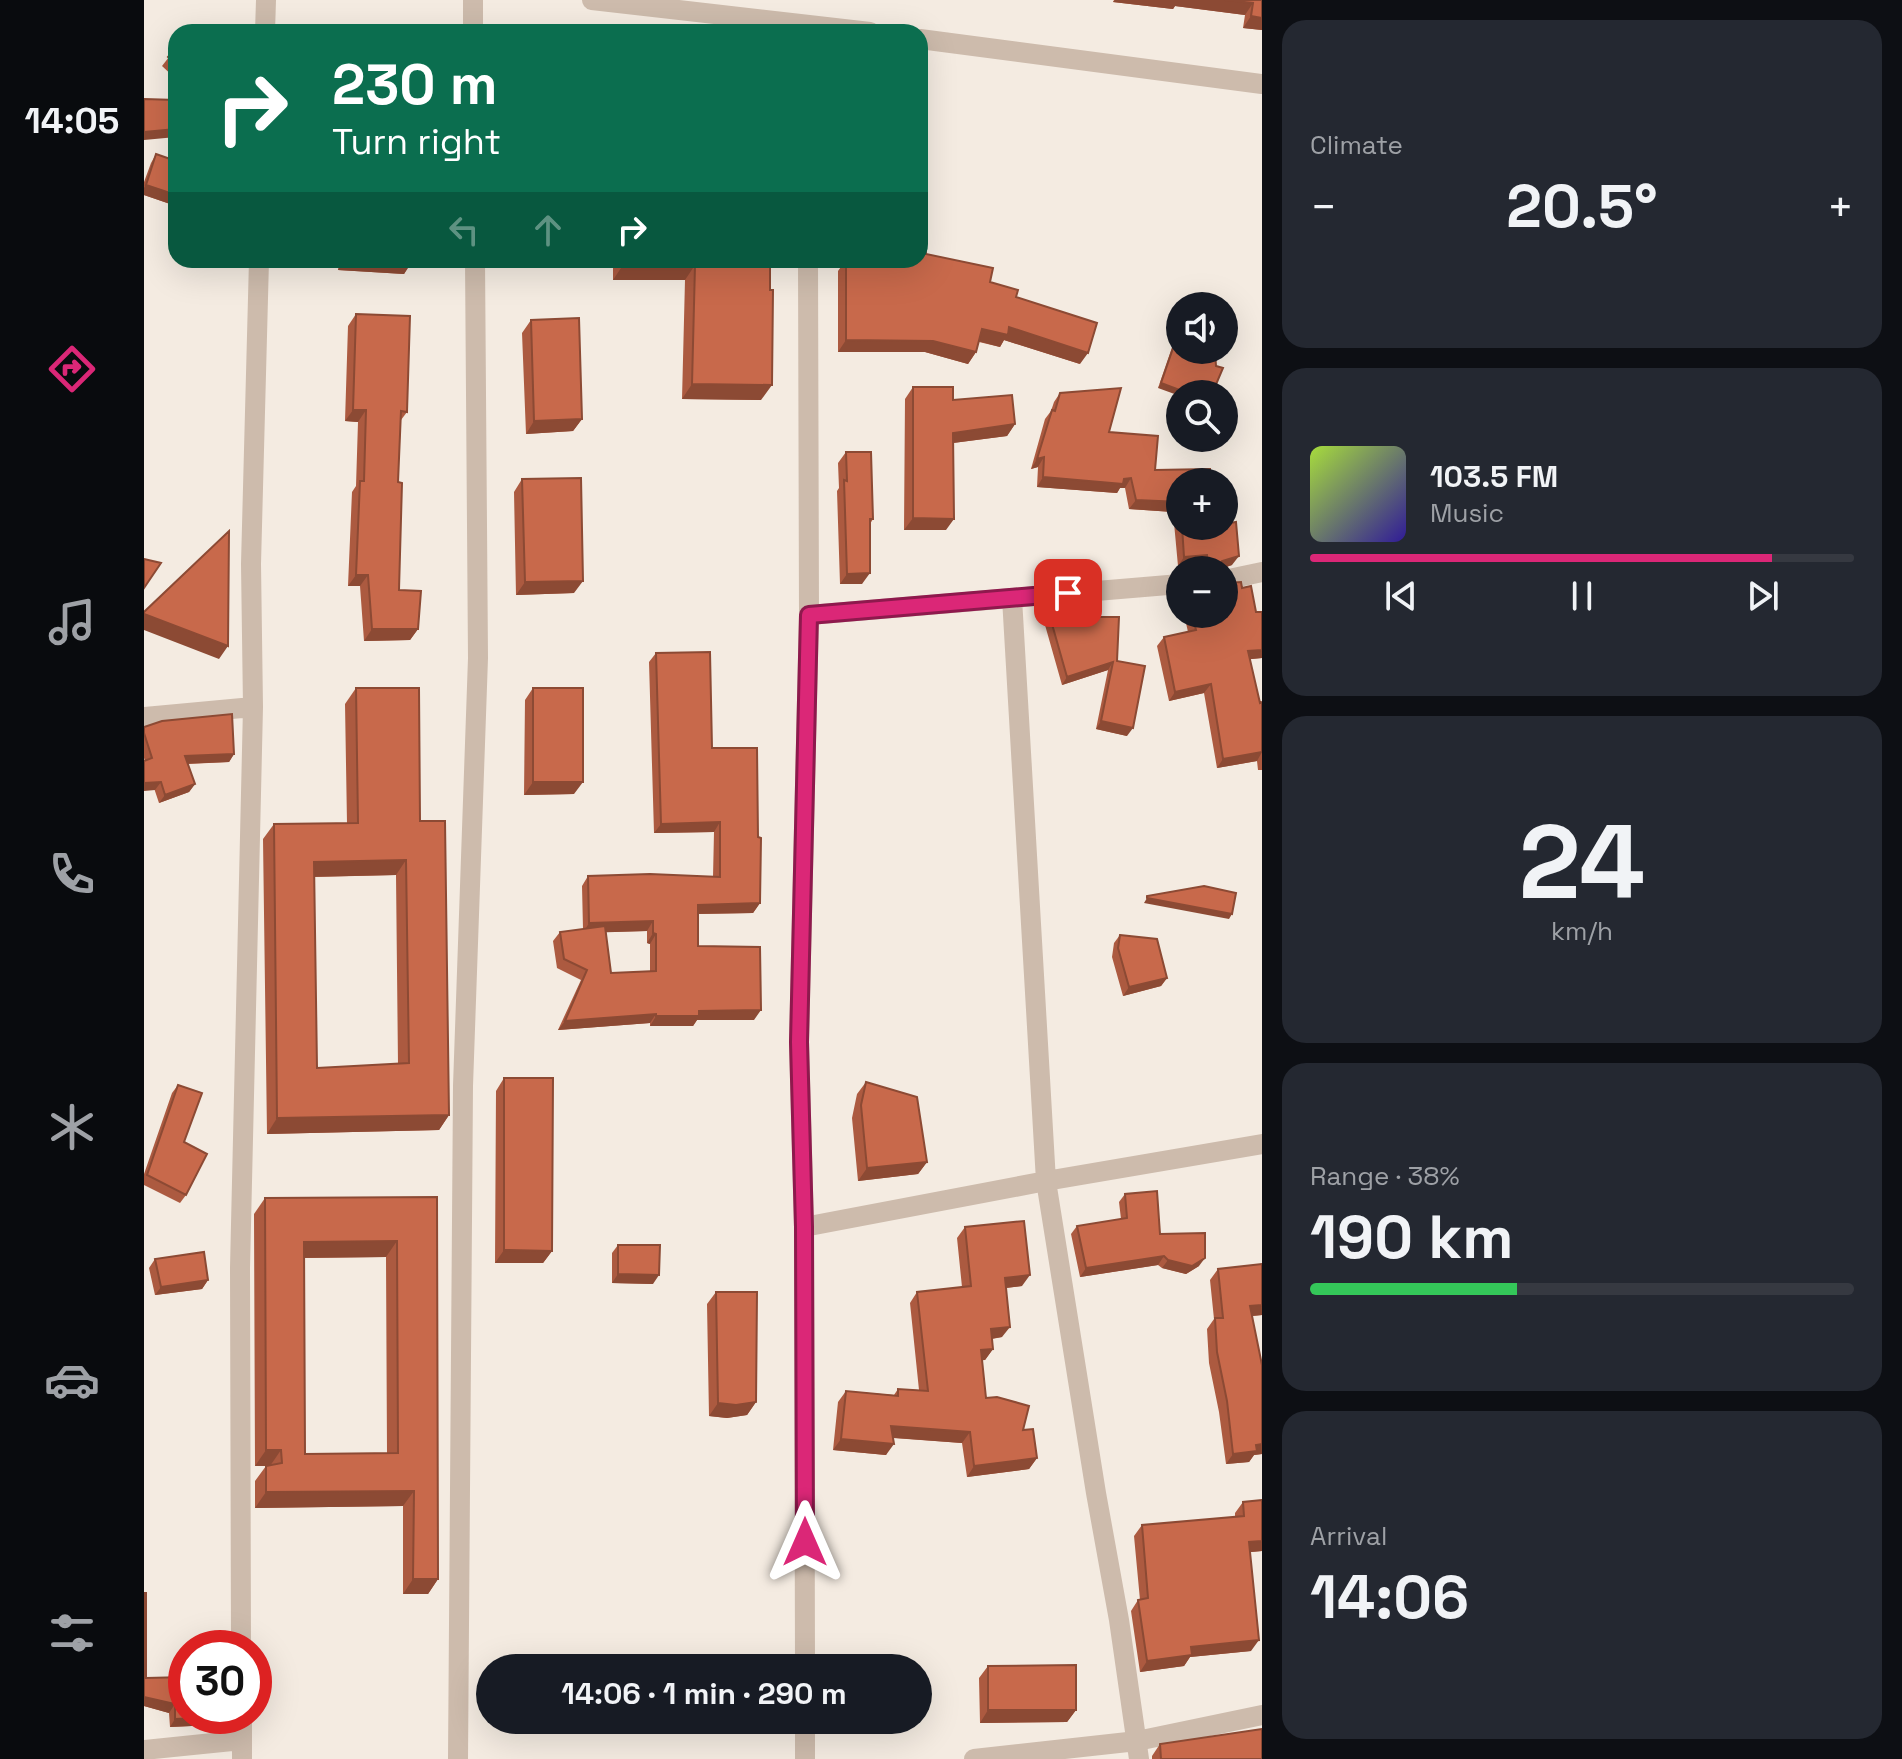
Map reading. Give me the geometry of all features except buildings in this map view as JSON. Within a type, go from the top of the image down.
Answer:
[{"type":"street","points":[[265,24],[266,0]]},
{"type":"street","points":[[473,0],[473,24]]},
{"type":"street","points":[[592,0],[776,24]]},
{"type":"street","points":[[928,40],[1262,84]]},
{"type":"street","points":[[241,1630],[240,1268],[253,707],[251,564],[259,268]]},
{"type":"street","points":[[458,1759],[463,1086],[478,658],[475,268]]},
{"type":"street","points":[[805,1654],[804,1227],[799,1042],[809,615],[808,268]]},
{"type":"street","points":[[1238,577],[1262,572]]},
{"type":"street","points":[[809,615],[1166,585]]},
{"type":"street","points":[[1012,598],[1046,1181],[1138,1750]]},
{"type":"street","points":[[144,717],[253,707]]},
{"type":"street","points":[[804,1227],[1262,1144]]},
{"type":"street","points":[[974,1759],[1138,1750],[1262,1715]]},
{"type":"street","points":[[805,1734],[805,1759]]},
{"type":"street","points":[[144,1750],[242,1750]]},
{"type":"route","points":[[805,1542],[804,1227],[799,1042],[809,615],[1068,593]]}]
